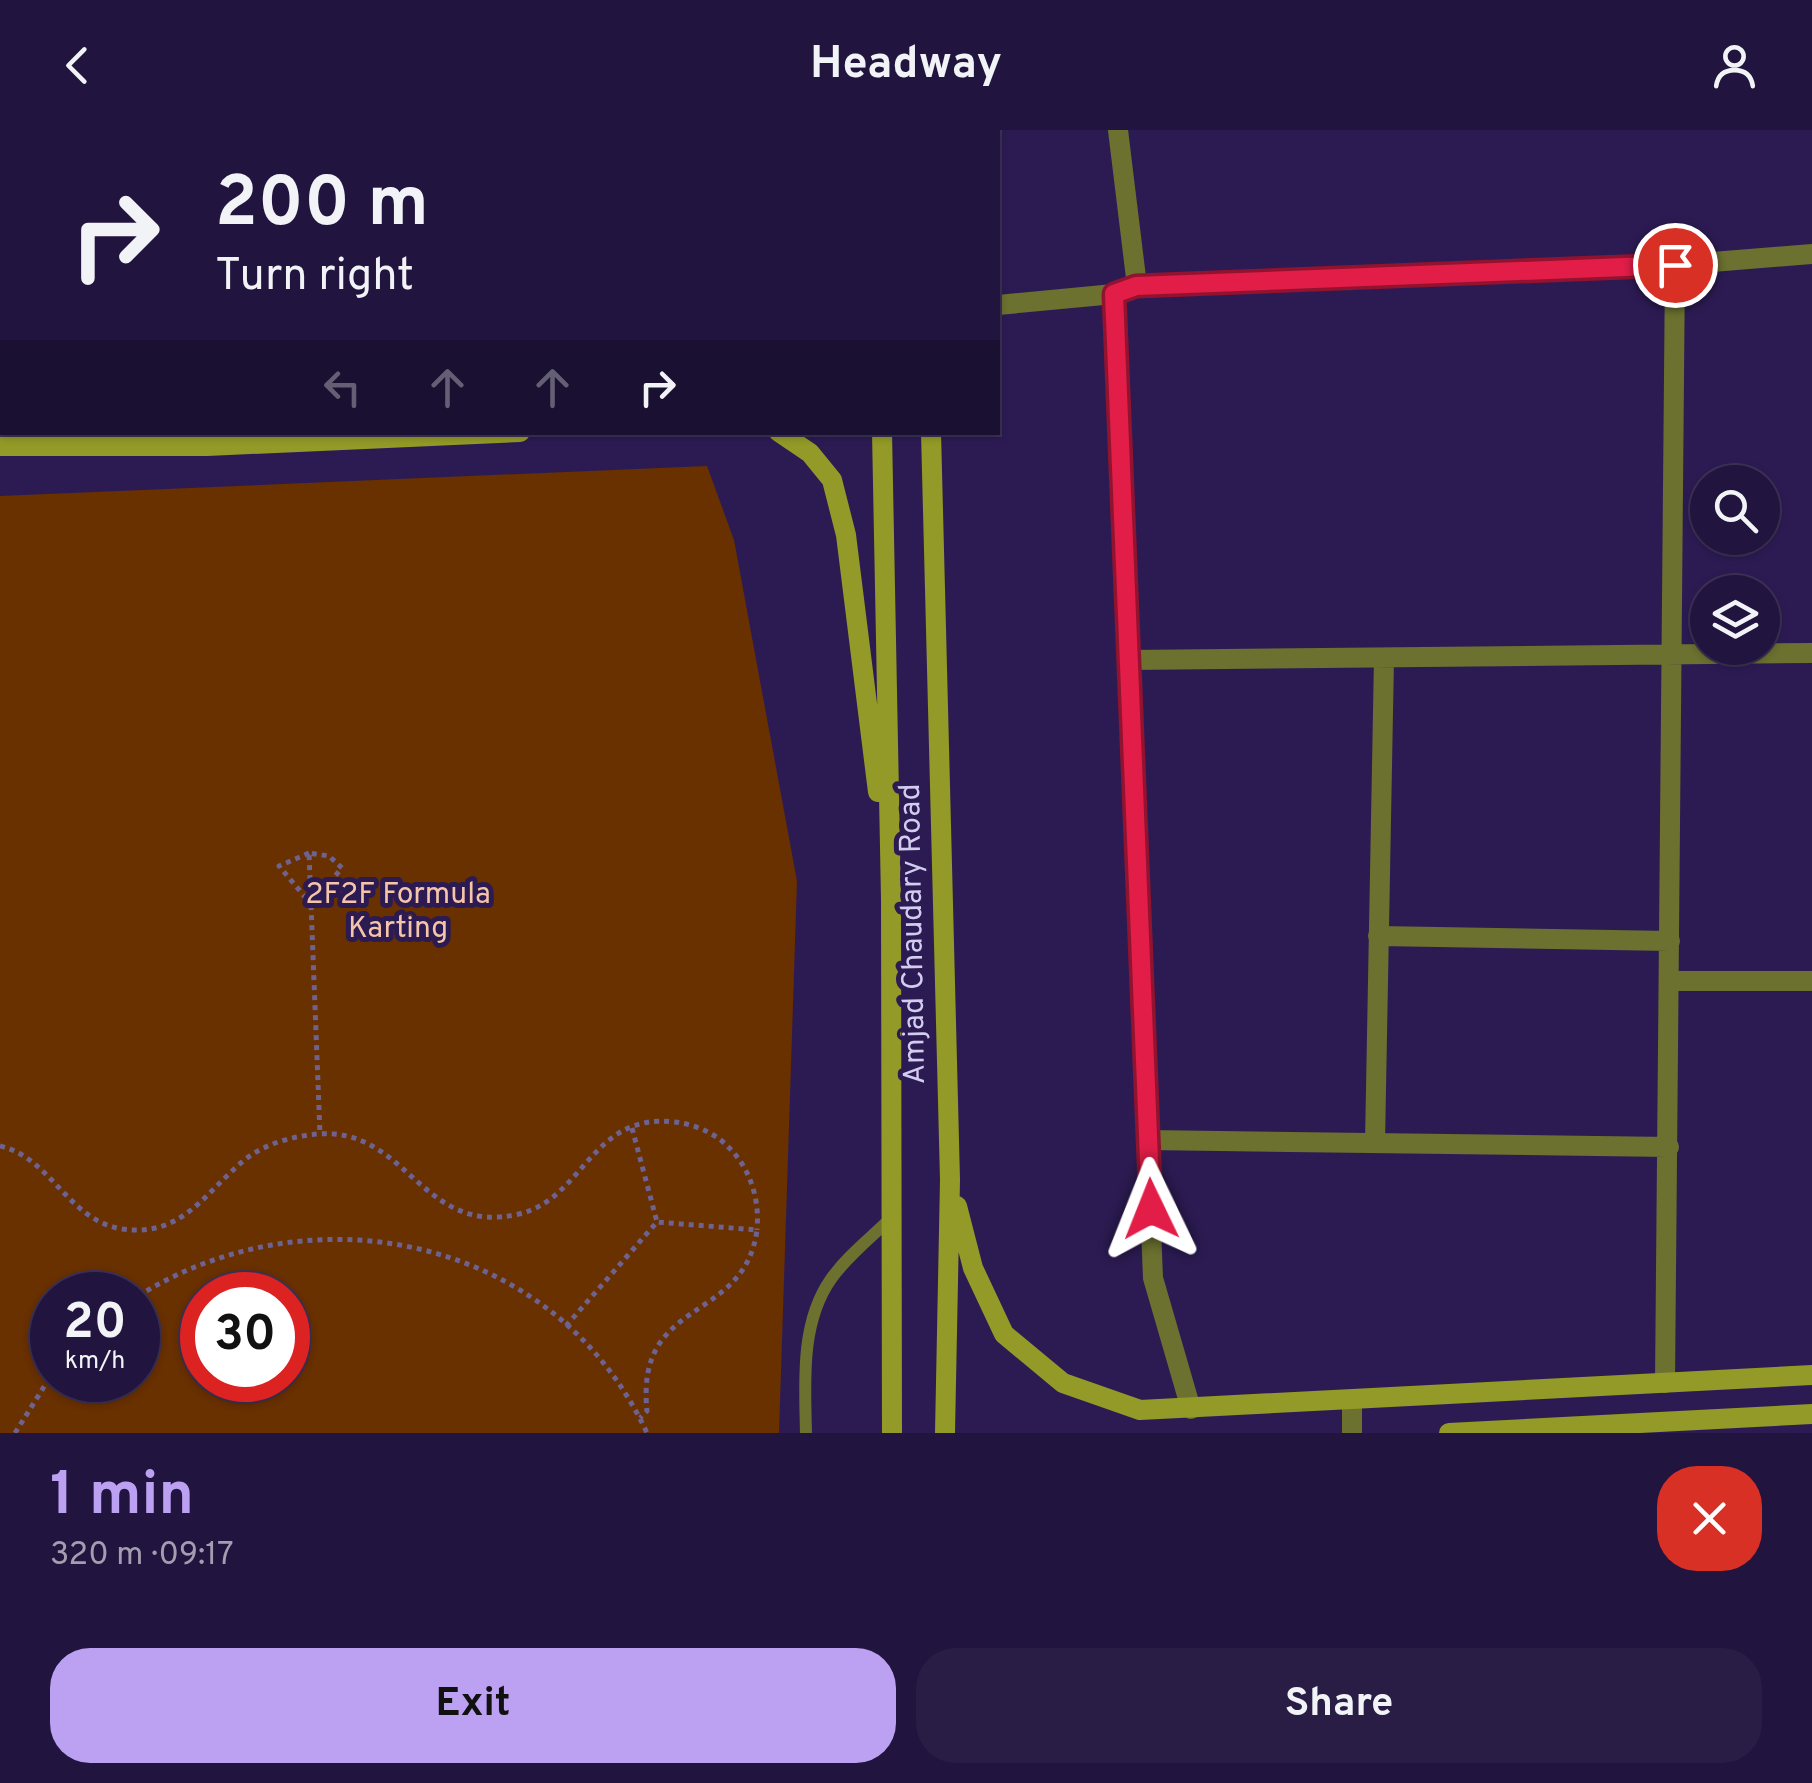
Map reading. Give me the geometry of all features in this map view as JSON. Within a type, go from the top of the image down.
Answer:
[{"type":"street","points":[[1118,130],[1136,286]]},
{"type":"street","points":[[1000,305],[1114,294],[1136,286],[1675,265],[1812,254]]},
{"type":"street","points":[[1665,1383],[1675,265]]},
{"type":"street","points":[[1114,294],[1153,1278],[1191,1409]]},
{"type":"street","points":[[0,446],[207,446],[453,435]]},
{"type":"street","points":[[783,435],[810,453],[832,480],[846,535],[891,898]]},
{"type":"street","name":"Amjad Chaudary Road","points":[[882,435],[891,898],[892,1433]]},
{"type":"street","name":"Amjad Chaudary Road","points":[[931,435],[950,1180],[945,1433]]},
{"type":"street","points":[[1130,660],[1812,654]]},
{"type":"street","points":[[1375,1143],[1384,658]]},
{"type":"street","points":[[1378,936],[1670,941]]},
{"type":"street","points":[[1670,981],[1812,981]]},
{"type":"street","points":[[1148,1140],[1668,1147]]},
{"type":"street","points":[[950,1180],[974,1268],[1004,1334],[1063,1384],[1140,1410],[1812,1375]]},
{"type":"street","points":[[1352,1400],[1352,1433]]},
{"type":"street","points":[[1450,1433],[1812,1414]]},
{"type":"lane","points":[[806,1433],[805,1367],[812,1322],[830,1280],[892,1217]]},
{"type":"path","points":[[309,852],[320,1134]]},
{"type":"path","points":[[309,852],[330,856],[342,868],[311,904],[279,866],[309,852]]},
{"type":"path","points":[[0,1146],[40,1167],[91,1220],[123,1229],[146,1229],[185,1218],[258,1152],[288,1139],[320,1134],[340,1134],[374,1146],[444,1206],[500,1216],[520,1214],[555,1196],[595,1150],[632,1127],[683,1124],[721,1140],[735,1154],[756,1193],[754,1247],[737,1280],[676,1322],[654,1351],[646,1384],[647,1411],[640,1418]]},
{"type":"path","points":[[632,1127],[657,1222]]},
{"type":"path","points":[[657,1222],[756,1230]]},
{"type":"path","points":[[566,1326],[657,1222]]},
{"type":"path","points":[[160,1285],[218,1255],[269,1242],[322,1237],[376,1240],[427,1250],[477,1268],[524,1294],[566,1326],[619,1384],[647,1433]]},
{"type":"path","points":[[15,1433],[34,1402]]},
{"type":"green space","name":"2F2F Formula Karting","points":[[707,466],[734,540],[797,881],[779,1433],[0,1433],[0,496]]},
{"type":"route","points":[[1151,1209],[1114,294],[1136,286],[1675,265]]}]
